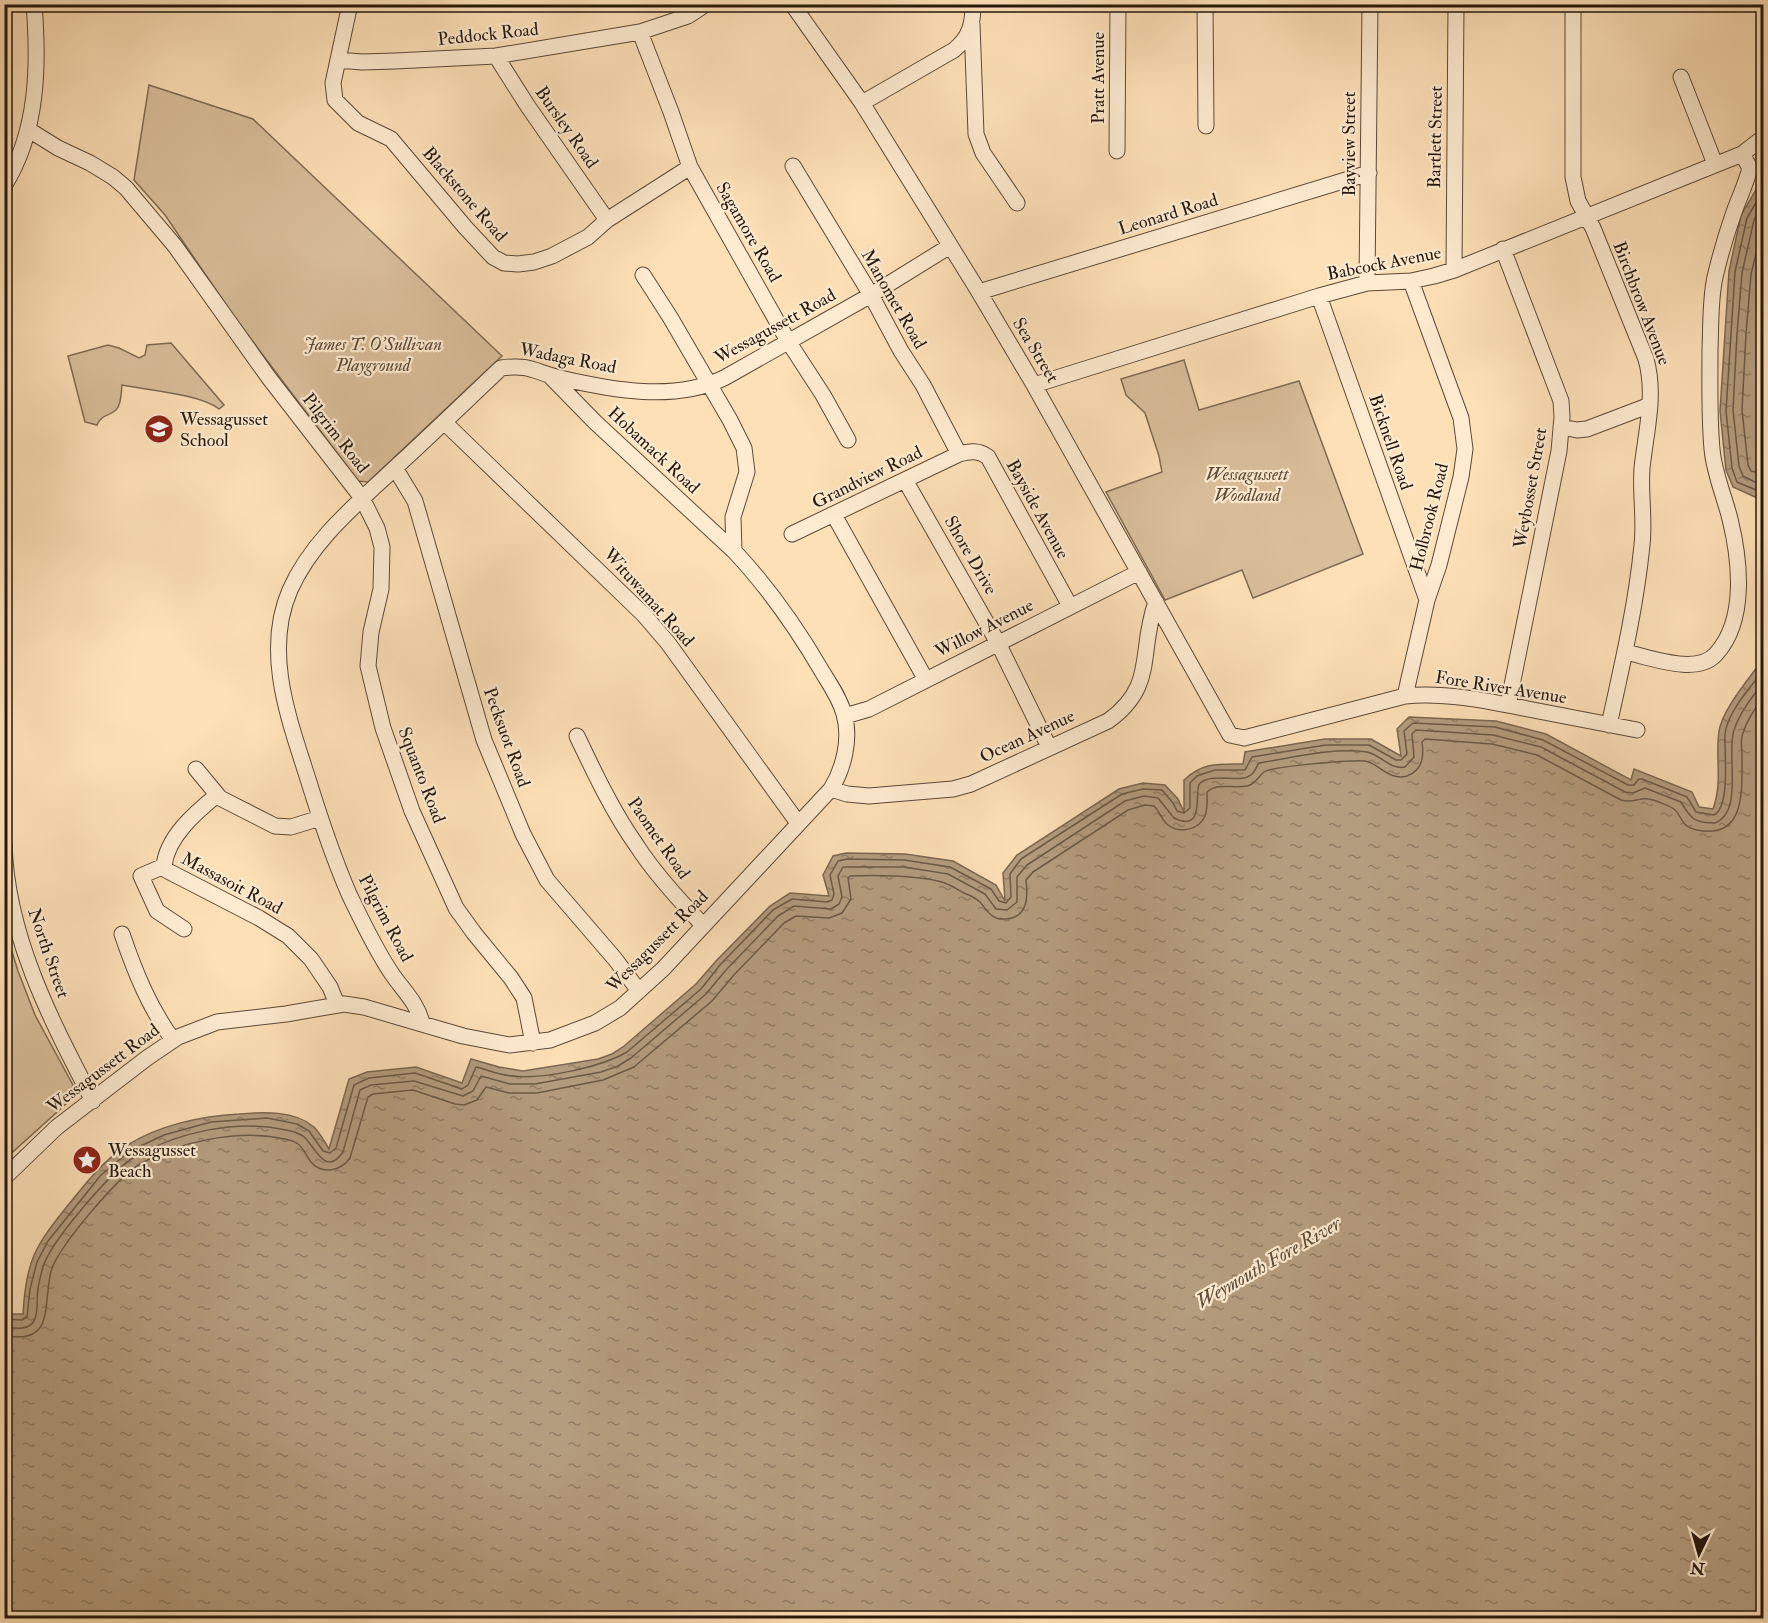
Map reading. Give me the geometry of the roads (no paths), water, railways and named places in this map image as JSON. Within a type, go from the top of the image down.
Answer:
[{"type":"street","points":[[4,186],[22,153],[29,130],[36,52],[34,4]]},
{"type":"street","name":"Blackstone Road","points":[[350,4],[333,83],[336,100],[358,123],[391,139],[493,256],[504,263],[534,262],[552,256],[588,237],[607,220],[690,167]]},
{"type":"street","name":"Peddock Road","points":[[338,60],[373,62],[496,56],[640,32],[688,16],[706,4]]},
{"type":"street","name":"Sea Street","points":[[792,4],[862,103],[979,292],[1034,385],[1225,727]]},
{"type":"street","points":[[973,4],[976,134],[983,153],[1017,203]]},
{"type":"street","name":"Pratt Avenue","points":[[1117,151],[1118,4]]},
{"type":"street","points":[[1205,4],[1206,126]]},
{"type":"street","name":"Bayview Street","points":[[1367,283],[1370,4]]},
{"type":"street","name":"Bartlett Street","points":[[1454,270],[1456,4]]},
{"type":"street","name":"Birchbrow Avenue","points":[[1573,4],[1573,177],[1578,201],[1646,359],[1650,375],[1650,405],[1642,469],[1642,547],[1625,652],[1609,725]]},
{"type":"street","points":[[862,103],[954,50],[963,43],[972,24]]},
{"type":"street","name":"Sagamore Road","points":[[640,32],[690,167],[788,341],[823,395],[848,440]]},
{"type":"street","name":"Bursley Road","points":[[496,56],[526,105],[607,220]]},
{"type":"street","points":[[1681,77],[1715,164]]},
{"type":"street","name":"Pilgrim Road","points":[[29,130],[58,148],[90,163],[126,188],[175,246],[269,378],[362,498],[320,542],[298,573],[289,592],[279,631],[278,655],[285,707],[330,849],[360,916],[392,973],[416,1005],[422,1023]]},
{"type":"street","name":"Babcock Avenue","points":[[1034,385],[1319,296],[1367,283],[1411,280],[1454,270],[1742,154],[1764,137]]},
{"type":"street","points":[[1625,652],[1687,665],[1703,663],[1712,658],[1721,648],[1735,613],[1738,572],[1730,519],[1716,475],[1712,452],[1710,373],[1715,278],[1729,225],[1749,168],[1742,154]]},
{"type":"street","name":"Manomet Road","points":[[793,166],[923,385],[959,454]]},
{"type":"street","name":"Leonard Road","points":[[979,292],[1369,172]]},
{"type":"street","name":"Wessagussett Road","points":[[4,1178],[57,1127],[172,1040],[217,1022],[292,1013],[337,1004],[364,1007],[498,1044],[533,1043],[561,1036],[596,1023],[620,1008],[663,969],[702,924],[831,789],[843,763],[846,738],[845,716],[840,703],[812,654],[755,573],[734,551],[733,517],[747,472],[746,459],[739,438],[709,385],[871,295],[950,246]]},
{"type":"street","name":"Weybosset Street","points":[[1503,249],[1561,402],[1559,451],[1508,705]]},
{"type":"street","points":[[643,275],[709,385]]},
{"type":"street","name":"Holbrook Road","points":[[1405,696],[1427,600],[1461,477],[1464,436],[1461,418],[1411,280]]},
{"type":"street","name":"Bicknell Road","points":[[1319,296],[1427,600]]},
{"type":"street","name":"Wadaga Road","points":[[362,498],[501,368],[516,366],[532,368],[550,376],[582,383],[662,392],[690,390],[709,385]]},
{"type":"street","name":"Hobamack Road","points":[[550,376],[595,422],[734,551]]},
{"type":"street","points":[[1561,427],[1587,429],[1650,405]]},
{"type":"street","name":"Wituwamat Road","points":[[444,422],[644,615],[668,643],[798,823]]},
{"type":"street","name":"Bayside Avenue","points":[[959,454],[975,451],[988,458],[1070,606]]},
{"type":"street","name":"Grandview Road","points":[[792,534],[959,454]]},
{"type":"street","name":"Pecksuot Road","points":[[395,468],[415,501],[484,740],[523,834],[547,880],[615,959],[639,991]]},
{"type":"street","name":"Shore Drive","points":[[905,480],[998,643],[1049,747]]},
{"type":"street","name":"Squanto Road","points":[[362,498],[377,528],[382,547],[381,588],[371,632],[368,666],[383,728],[412,811],[456,908],[524,998],[533,1043]]},
{"type":"street","points":[[834,515],[926,680]]},
{"type":"street","points":[[705,524],[733,517]]},
{"type":"street","name":"Willow Avenue","points":[[845,716],[869,709],[1139,572]]},
{"type":"street","name":"Ocean Avenue","points":[[831,789],[847,794],[869,796],[953,789],[971,784],[1108,721],[1132,701],[1139,687],[1143,674],[1149,625],[1156,602]]},
{"type":"street","name":"Fore River Avenue","points":[[1225,727],[1234,738],[1244,738],[1405,696],[1444,695],[1636,730]]},
{"type":"street","name":"Paomet Road","points":[[577,736],[611,804],[638,848],[674,894],[702,924]]},
{"type":"street","points":[[196,769],[224,801],[280,827],[291,827],[320,818]]},
{"type":"street","name":"Massasoit Road","points":[[217,795],[185,823],[173,842],[164,867],[288,936],[311,959],[332,990],[337,1004]]},
{"type":"street","name":"North Street","points":[[4,844],[13,910],[36,986],[93,1101]]},
{"type":"street","points":[[164,867],[141,876],[157,911],[184,929]]},
{"type":"street","points":[[122,934],[145,995],[172,1040]]},
{"type":"water","points":[[1763,178],[1764,496],[1755,497],[1733,487],[1726,470],[1720,411],[1729,271],[1741,215]]},
{"type":"water","name":"Weymouth Fore River","points":[[1763,659],[1763,1618],[5,1618],[5,1314],[23,1314],[24,1295],[30,1267],[40,1243],[88,1180],[102,1165],[126,1146],[152,1132],[195,1119],[248,1113],[278,1113],[306,1121],[316,1129],[329,1149],[349,1079],[367,1072],[416,1067],[462,1083],[471,1059],[523,1071],[598,1059],[612,1054],[696,984],[770,906],[790,893],[829,896],[823,875],[833,856],[846,853],[905,854],[953,861],[996,885],[1005,901],[1003,873],[1017,855],[1119,789],[1143,783],[1165,785],[1178,799],[1184,812],[1184,780],[1205,767],[1243,764],[1245,752],[1325,739],[1371,739],[1401,756],[1397,729],[1409,717],[1496,721],[1546,734],[1631,780],[1634,769],[1692,792],[1699,807],[1713,809],[1718,789],[1718,741],[1722,722],[1731,703]]},
{"type":"place","name":"Wessagusset School","points":[[159,429]]},
{"type":"place","name":"Wessagusset Beach","points":[[87,1160]]},
{"type":"park label","name":"James T. O'Sullivan Playground","points":[[373,354]]},
{"type":"park label","name":"Wessagussett Woodland","points":[[1247,484]]}]
